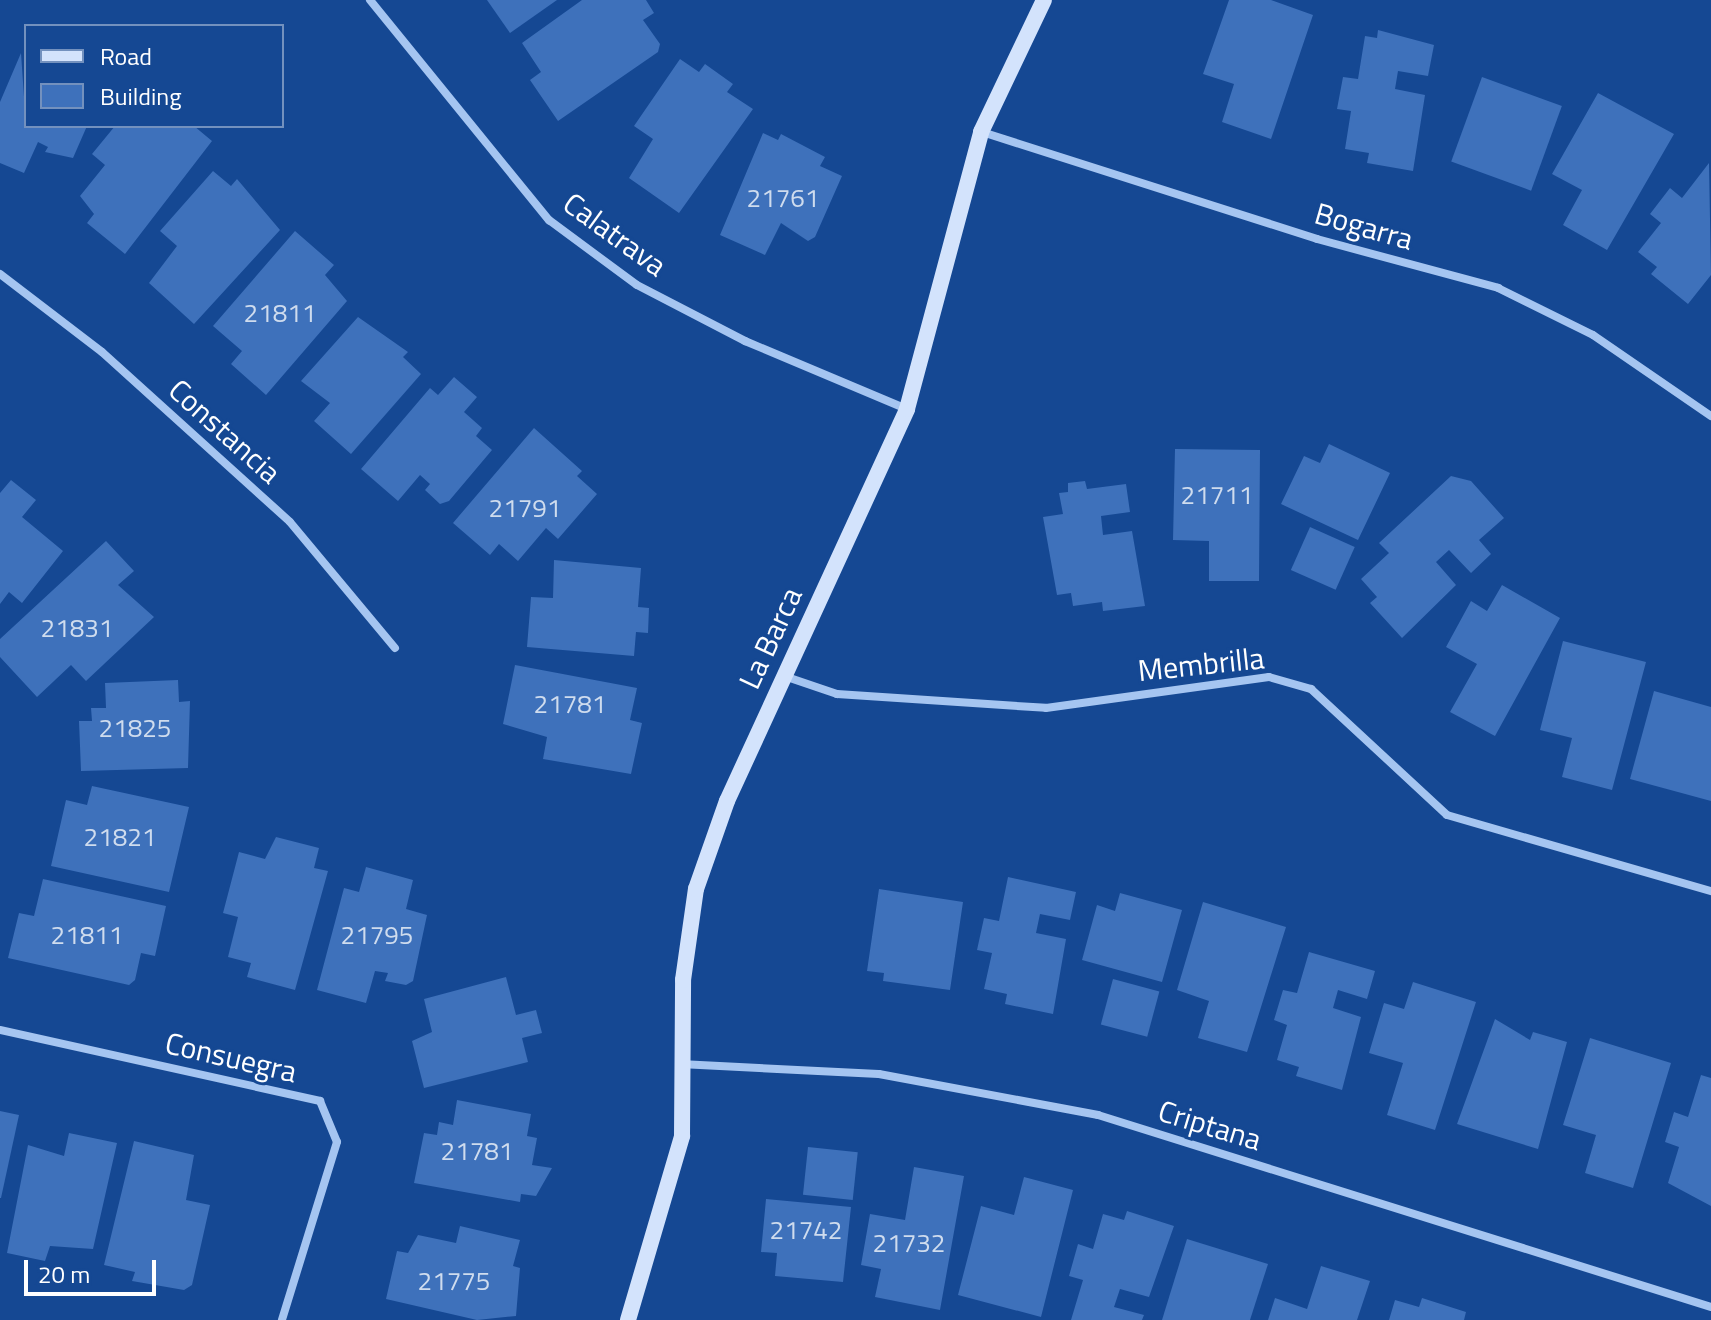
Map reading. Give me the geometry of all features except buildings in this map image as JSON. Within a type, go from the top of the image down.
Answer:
[{"type":"street","name":"Calatrava","points":[[370,0],[549,220],[637,285],[745,341],[907,409]]},
{"type":"street","name":"La Barca","points":[[628,1320],[682,1136],[679,1064],[696,889],[783,675],[907,409],[981,132],[1044,0]]},
{"type":"street","name":"Bogarra","points":[[981,132],[1317,239],[1498,288],[1593,335],[1711,416]]},
{"type":"street","name":"Constancia","points":[[0,274],[102,352],[290,522],[395,648]]},
{"type":"street","name":"Membrilla","points":[[783,675],[837,694],[1046,708],[1269,677],[1311,689],[1447,815],[1711,891]]},
{"type":"street","name":"Consuegra","points":[[0,1030],[320,1101],[337,1142],[282,1320]]},
{"type":"street","name":"Criptana","points":[[679,1064],[879,1074],[1098,1115],[1711,1307]]}]
